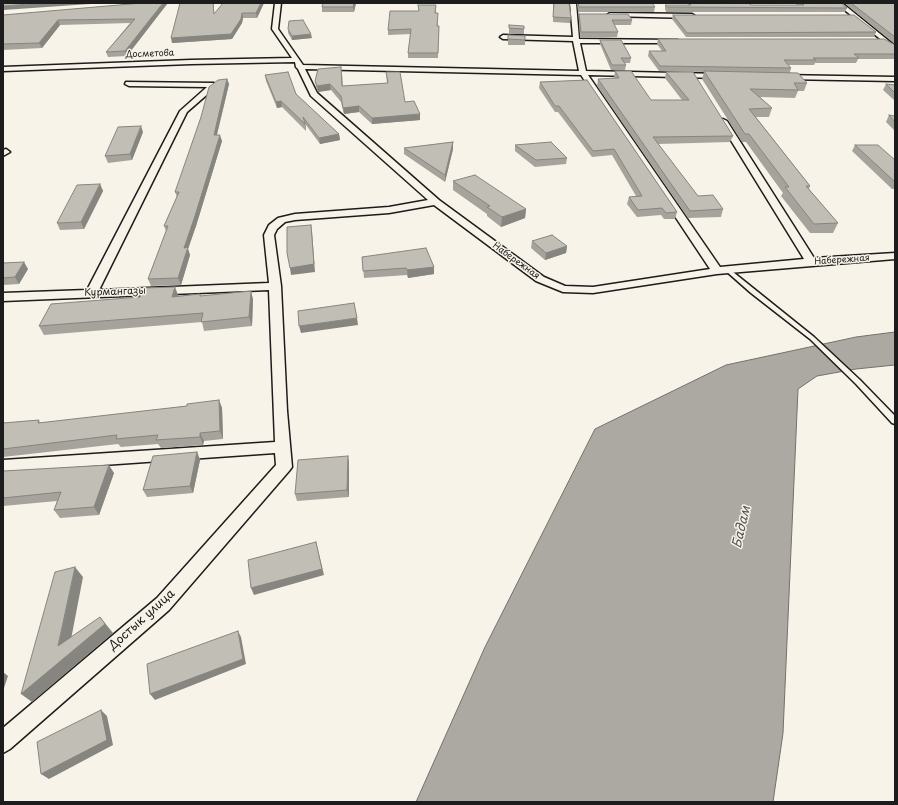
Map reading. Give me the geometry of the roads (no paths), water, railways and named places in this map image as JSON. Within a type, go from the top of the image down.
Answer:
[{"type":"street","name":"Набережная","points":[[278,3],[275,29],[298,64],[314,94],[436,202],[540,279],[563,289],[593,290],[717,271],[895,256]]},
{"type":"street","points":[[573,3],[576,40],[583,73],[717,271]]},
{"type":"street","points":[[838,3],[895,49]]},
{"type":"street","points":[[575,15],[583,15]]},
{"type":"street","points":[[599,15],[703,16]]},
{"type":"street","points":[[846,16],[854,16]]},
{"type":"street","points":[[503,37],[576,40],[686,41]]},
{"type":"street","points":[[875,40],[883,40]]},
{"type":"street","name":"Досметова","points":[[3,69],[191,62],[298,64]]},
{"type":"street","points":[[298,64],[696,78],[733,76]]},
{"type":"street","points":[[771,77],[895,79]]},
{"type":"street","points":[[90,293],[184,111],[214,84],[129,84]]},
{"type":"street","points":[[719,115],[811,262]]},
{"type":"street","points":[[3,466],[283,447],[275,286],[269,235],[273,227],[282,220],[295,217],[389,210],[436,202]]},
{"type":"street","name":"Курмангазы","points":[[3,297],[275,286]]},
{"type":"street","name":"Достык улица","points":[[3,742],[163,604],[284,467],[283,447]]},
{"type":"lane","points":[[728,270],[753,292],[812,338],[858,382],[895,421]]},
{"type":"water","name":"Бадам","points":[[895,332],[895,365],[856,369],[817,376],[798,389],[783,733],[773,802],[416,802],[485,647],[595,429],[726,365],[856,337]]}]
